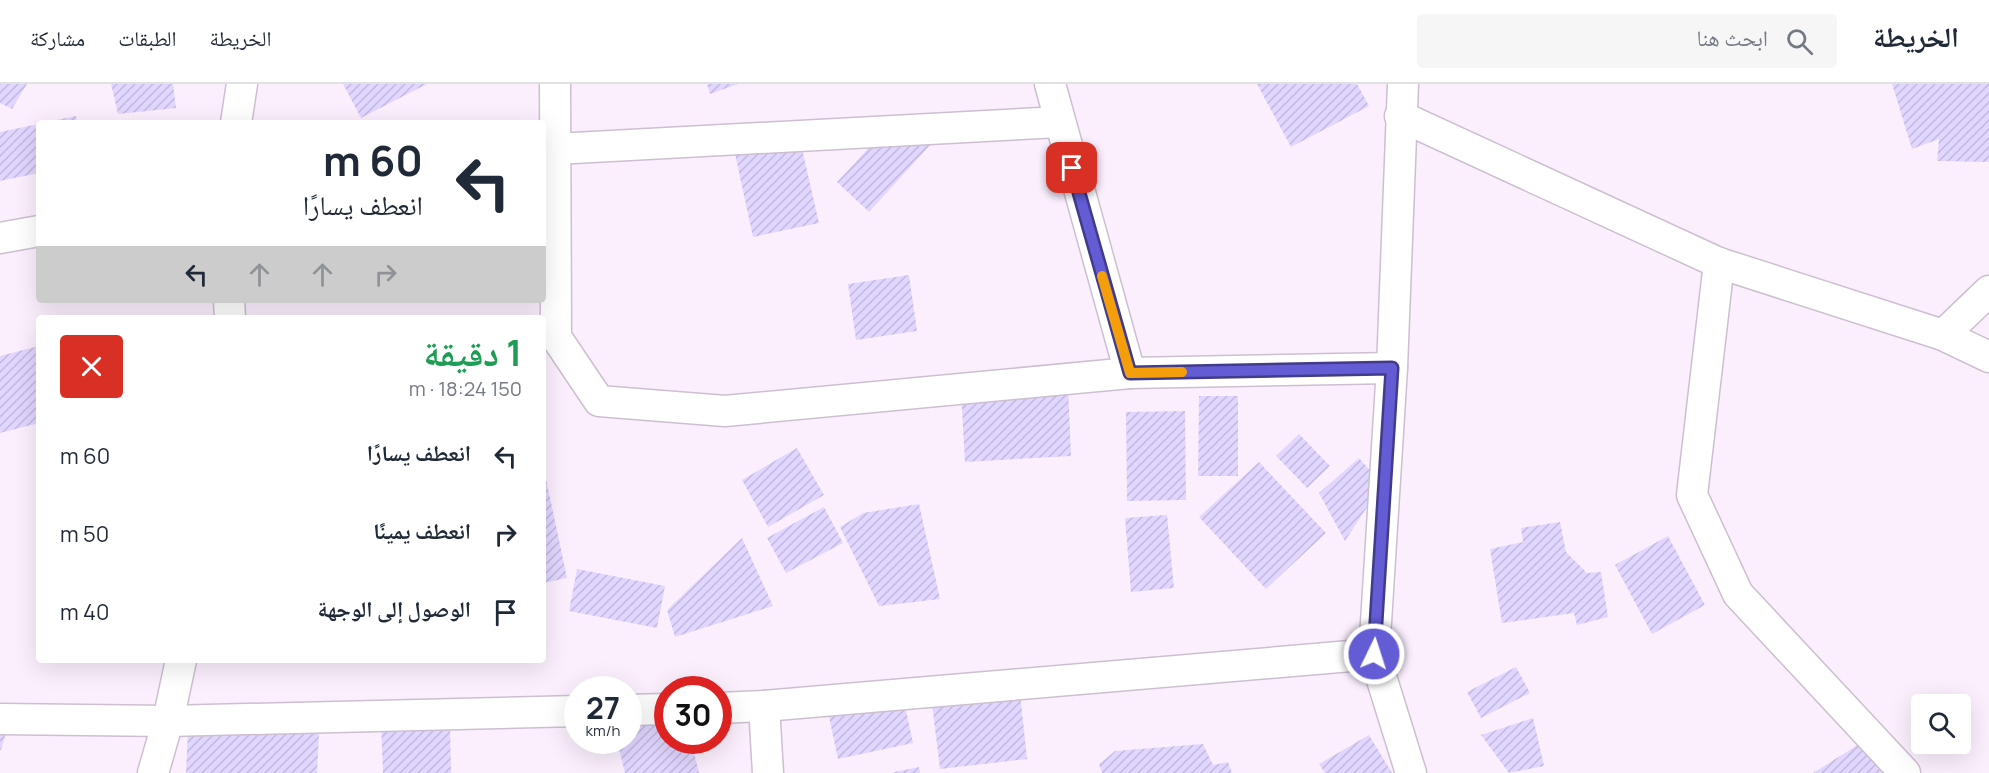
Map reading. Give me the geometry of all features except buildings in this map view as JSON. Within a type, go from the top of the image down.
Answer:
[{"type":"street","points":[[236,120],[242,84]]},
{"type":"street","points":[[555,84],[556,337],[598,401],[725,411],[1130,373],[1392,368]]},
{"type":"street","points":[[1050,84],[1130,373]]},
{"type":"street","points":[[1403,84],[1392,368],[1374,654],[1411,773]]},
{"type":"street","points":[[1400,116],[1719,263],[1943,335],[1989,357]]},
{"type":"street","points":[[555,149],[1059,122]]},
{"type":"street","points":[[0,237],[36,231]]},
{"type":"street","points":[[1719,263],[1692,495],[1738,594],[1905,773]]},
{"type":"street","points":[[1943,335],[1989,291]]},
{"type":"street","points":[[732,707],[1374,654]]},
{"type":"street","points":[[153,773],[168,721],[179,663]]},
{"type":"street","points":[[764,706],[768,773]]},
{"type":"street","points":[[0,719],[168,721],[564,711]]},
{"type":"slow traffic","points":[[1102,276],[1130,373],[1182,372]]},
{"type":"route","points":[[1072,168],[1130,373],[1392,368],[1374,654]]}]
